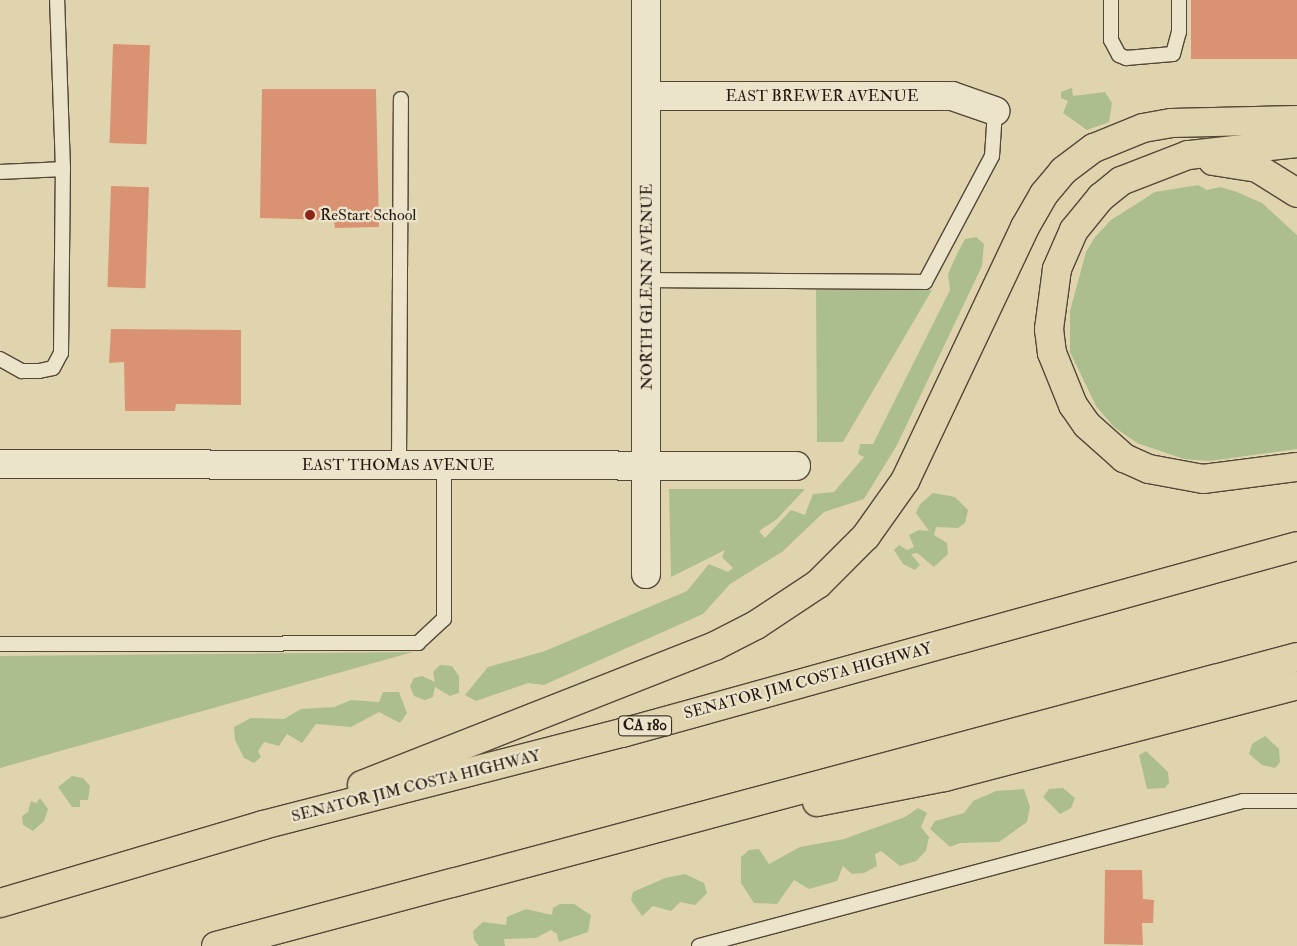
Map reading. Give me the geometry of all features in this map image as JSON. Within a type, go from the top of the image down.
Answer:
[{"type":"highway","points":[[263,825],[715,646],[756,625],[818,584],[866,536],[905,481],[1025,227],[1044,194],[1063,171],[1094,148],[1143,128],[1171,123],[1297,120]]},
{"type":"highway","points":[[1297,143],[1219,149],[1154,165],[1121,181],[1096,203],[1074,230],[1057,268],[1049,329],[1052,353],[1072,406],[1104,443],[1149,469],[1203,479],[1297,468]]},
{"type":"highway","points":[[1154,165],[1190,161],[1236,163],[1257,168],[1297,193]]},
{"type":"highway","name":"SENATOR JIM COSTA HIGHWAY","points":[[0,903],[263,825],[622,733],[1294,547]]},
{"type":"highway","points":[[216,946],[1293,658]]},
{"type":"highway","points":[[565,852],[945,777],[1293,686]]},
{"type":"street","name":"NORTH GLENN AVENUE","points":[[646,0],[646,574]]},
{"type":"street","name":"EAST BREWER AVENUE","points":[[646,96],[952,96],[995,111]]},
{"type":"street","name":"EAST THOMAS AVENUE","points":[[0,464],[796,466]]},
{"type":"lane","points":[[0,358],[22,371],[40,371],[54,368],[61,353],[63,169],[57,0]]},
{"type":"lane","points":[[1111,0],[1111,40],[1119,55],[1126,58],[1173,54],[1179,32],[1179,0]]},
{"type":"lane","points":[[399,465],[400,99]]},
{"type":"lane","points":[[647,280],[925,282],[992,156],[995,111]]},
{"type":"lane","points":[[0,172],[63,169]]},
{"type":"lane","points":[[0,644],[418,643],[444,619],[444,465]]},
{"type":"lane","points":[[699,946],[1243,801],[1297,801]]},
{"type":"green space","points":[[1072,88],[1073,96],[1105,92],[1112,103],[1109,122],[1087,130],[1063,113],[1068,101],[1061,98],[1061,92]]},
{"type":"green space","points":[[1198,185],[1207,190],[1220,187],[1262,203],[1297,235],[1297,449],[1209,461],[1184,459],[1137,443],[1114,427],[1096,406],[1070,352],[1070,311],[1086,252],[1095,237],[1111,220],[1155,192]]},
{"type":"green space","points":[[976,237],[984,244],[982,266],[897,445],[864,499],[824,512],[782,552],[730,584],[703,614],[544,685],[528,683],[476,701],[465,695],[488,667],[545,651],[687,591],[709,564],[728,572],[733,568],[722,557],[725,550],[671,577],[669,489],[805,489],[777,519],[759,531],[765,538],[791,510],[805,515],[813,494],[834,492],[864,457],[858,454],[860,444],[873,444],[950,290],[948,274],[957,254],[965,239]]},
{"type":"green space","points":[[816,290],[932,290],[843,442],[817,442]]},
{"type":"green space","points":[[933,493],[955,497],[968,510],[965,523],[958,528],[936,527],[934,535],[947,543],[948,554],[934,567],[917,553],[911,554],[920,565],[915,570],[903,564],[894,550],[899,545],[907,550],[914,547],[909,535],[919,530],[929,531],[916,513],[920,504]]},
{"type":"green space","points":[[413,652],[110,737],[0,768],[0,656]]},
{"type":"green space","points":[[440,665],[452,666],[459,676],[459,693],[450,696],[435,687],[433,697],[425,700],[414,696],[410,686],[414,678],[422,676],[435,682],[433,672]]},
{"type":"green space","points":[[383,692],[399,692],[407,713],[400,723],[379,712],[351,727],[316,724],[302,743],[287,734],[279,746],[264,742],[258,751],[261,757],[254,763],[244,758],[235,740],[234,727],[251,718],[284,719],[301,709],[334,707],[351,700],[379,702]]},
{"type":"green space","points":[[1265,736],[1279,749],[1280,762],[1275,768],[1262,765],[1249,754],[1252,744]]},
{"type":"green space","points":[[1146,751],[1168,772],[1169,783],[1165,788],[1147,789],[1139,755]]},
{"type":"green space","points":[[72,776],[83,778],[90,786],[88,800],[80,800],[80,807],[72,807],[58,787]]},
{"type":"green space","points":[[1063,788],[1075,798],[1071,808],[1060,814],[1043,797],[1049,789]]},
{"type":"green space","points":[[1024,789],[1030,807],[1027,822],[999,842],[960,843],[950,847],[930,829],[935,821],[964,813],[973,801],[996,791]]},
{"type":"green space","points":[[40,798],[48,809],[44,821],[33,831],[23,825],[22,816],[28,812],[31,801],[36,803]]},
{"type":"green space","points":[[918,808],[927,813],[921,827],[929,837],[926,851],[916,861],[900,866],[881,851],[875,854],[877,866],[864,873],[852,874],[843,866],[837,881],[809,889],[794,880],[777,904],[754,903],[741,883],[741,857],[749,850],[759,849],[769,864],[800,847],[844,839],[905,817]]},
{"type":"green space","points":[[685,874],[704,883],[707,893],[695,905],[680,902],[671,911],[653,906],[642,916],[631,900],[633,892],[665,878]]},
{"type":"green space","points":[[560,904],[574,904],[591,915],[588,932],[559,942],[557,934],[551,930],[536,938],[504,939],[505,946],[479,946],[474,940],[473,931],[483,922],[506,925],[507,917],[526,909],[552,915],[553,908]]},
{"type":"building","points":[[1191,0],[1297,0],[1297,59],[1191,59]]},
{"type":"building","points":[[113,44],[150,45],[147,144],[110,143]]},
{"type":"building","points":[[262,89],[376,89],[379,227],[335,228],[334,220],[260,218]]},
{"type":"building","points":[[111,186],[149,187],[145,288],[107,287]]},
{"type":"building","points":[[111,329],[241,330],[241,405],[176,404],[175,411],[125,411],[124,362],[109,363]]},
{"type":"building","points":[[1105,870],[1142,870],[1143,899],[1154,900],[1153,923],[1142,923],[1143,945],[1104,944]]},
{"type":"place","name":"ReStart School","points":[[310,215]]}]
